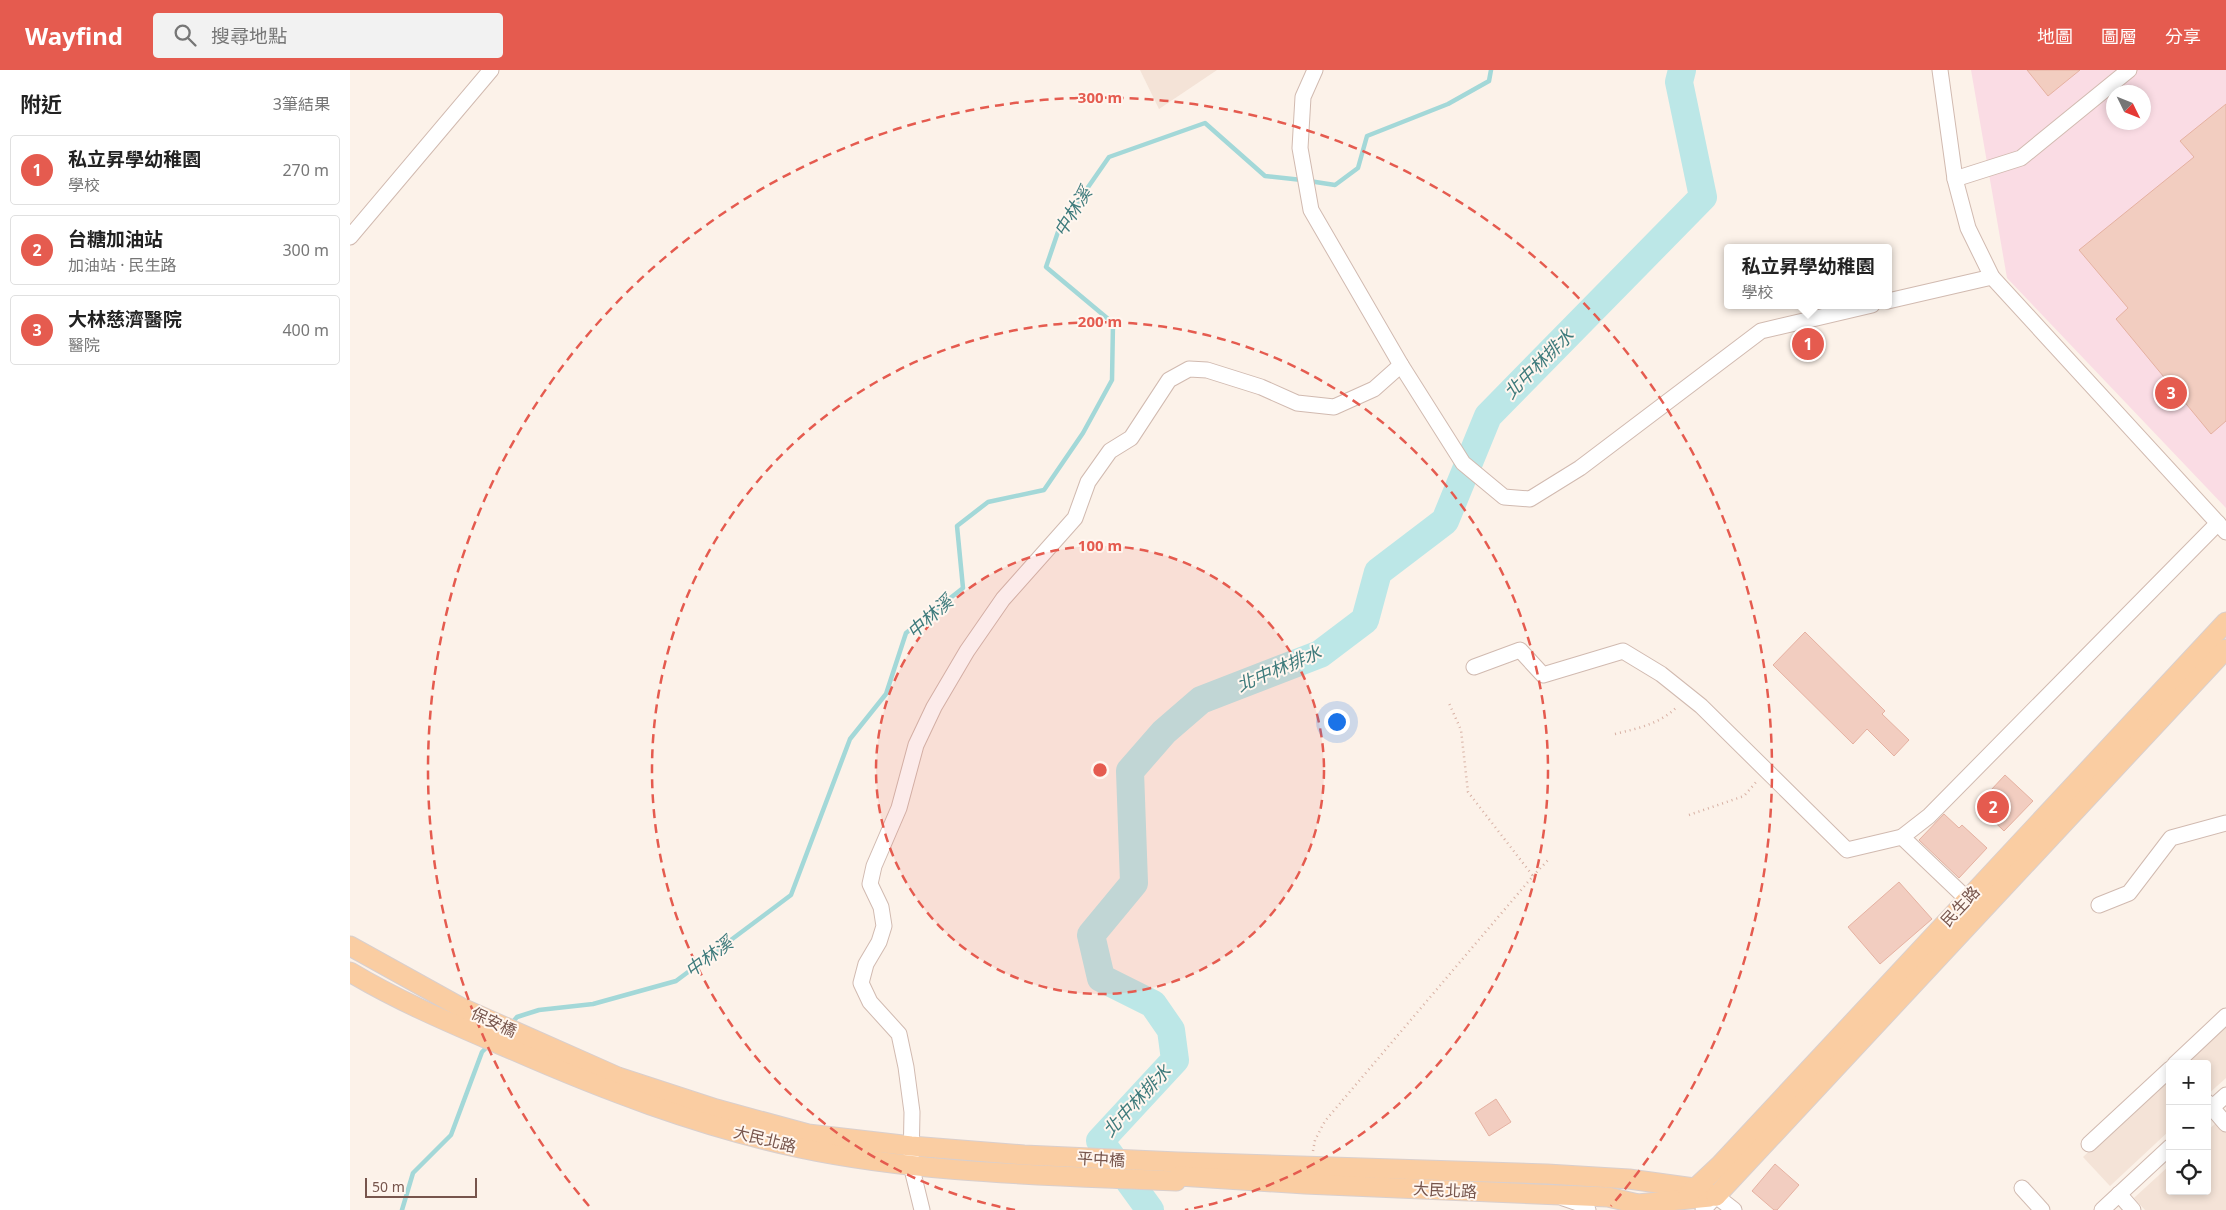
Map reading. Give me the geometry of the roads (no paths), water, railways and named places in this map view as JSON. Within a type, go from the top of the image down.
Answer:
[{"type":"main road","name":"民生路","points":[[1685,1199],[1727,1158],[2226,622]]},
{"type":"main road","name":"民生路","points":[[1716,1196],[2226,649]]},
{"type":"main road","points":[[350,946],[408,979],[456,1015]]},
{"type":"main road","points":[[350,972],[394,998],[456,1015]]},
{"type":"main road","name":"保安橋","points":[[456,1015],[524,1046]]},
{"type":"main road","name":"大民北路","points":[[524,1046],[613,1093],[711,1126],[801,1148],[1024,1164]]},
{"type":"main road","name":"平中橋","points":[[1024,1164],[1176,1172]]},
{"type":"main road","name":"大民北路","points":[[1176,1172],[1311,1166],[1547,1174],[1629,1179],[1685,1199]]},
{"type":"main road","name":"大民北路","points":[[1176,1172],[1179,1176],[1305,1184],[1608,1197],[1638,1204],[1685,1199]]},
{"type":"main road","points":[[1685,1199],[1716,1196]]},
{"type":"street","points":[[350,237],[491,70]]},
{"type":"street","points":[[1315,70],[1303,97],[1300,148],[1311,210],[1401,365],[1463,463],[1504,497],[1530,499],[1580,468],[1761,332],[1856,309]]},
{"type":"street","points":[[1474,667],[1520,650],[1543,675],[1623,651],[1661,674],[1689,696],[1847,850],[1902,837],[1929,816],[2222,528],[1992,277],[1968,228],[1955,179],[1940,70]]},
{"type":"street","points":[[1955,179],[2021,158],[2129,70]]},
{"type":"street","points":[[1892,301],[1992,277]]},
{"type":"street","points":[[922,1210],[911,1156],[912,1112],[906,1067],[898,1034],[870,1002],[861,983],[866,964],[879,942],[884,926],[881,907],[870,884],[874,866],[898,808],[916,745],[934,707],[967,651],[1003,599],[1075,518],[1088,482],[1110,451],[1131,438],[1169,380],[1189,369],[1207,370],[1261,386],[1297,402],[1334,407],[1374,388],[1401,365]]},
{"type":"street","points":[[2099,905],[2129,893],[2171,838],[2226,823]]},
{"type":"street","points":[[1902,837],[1967,899]]},
{"type":"street","points":[[2179,1060],[2226,1016]]},
{"type":"street","points":[[2089,1144],[2166,1072]]},
{"type":"street","points":[[2211,1106],[2226,1095]]},
{"type":"street","points":[[2211,1109],[2226,1124]]},
{"type":"street","points":[[2102,1210],[2167,1150]]},
{"type":"street","points":[[2022,1188],[2042,1210]]},
{"type":"street","points":[[2119,1194],[2133,1210]]},
{"type":"street","points":[[1554,1196],[1578,1203],[1588,1210]]},
{"type":"street","points":[[1702,1210],[1716,1196],[1734,1210]]},
{"type":"waterway","name":"中林溪","points":[[1309,181],[1335,185],[1358,168],[1367,136],[1448,104],[1489,81],[1491,70]]},
{"type":"waterway","name":"北中林排水","points":[[1150,1210],[1100,1141],[1175,1060],[1171,1030],[1153,1004],[1101,978],[1091,935],[1134,883],[1130,771],[1164,732],[1201,700],[1320,654],[1365,620],[1378,572],[1445,521],[1488,416],[1703,197],[1679,82],[1682,70]]},
{"type":"waterway","name":"中林溪","points":[[511,1024],[517,1017],[539,1010],[593,1004],[676,981],[791,895],[850,739],[886,694],[906,633],[963,588],[957,526],[988,502],[1044,490],[1083,433],[1112,380],[1113,323],[1046,267],[1059,229],[1109,157],[1205,123],[1265,176],[1302,180]]},
{"type":"waterway","name":"中林溪","points":[[402,1210],[413,1173],[451,1135],[482,1052],[489,1045]]},
{"type":"place","name":"私立昇學幼稚園","points":[[1808,344]]},
{"type":"place","name":"大林慈濟醫院","points":[[2171,393]]},
{"type":"place","name":"台糖加油站","points":[[1993,807]]}]
